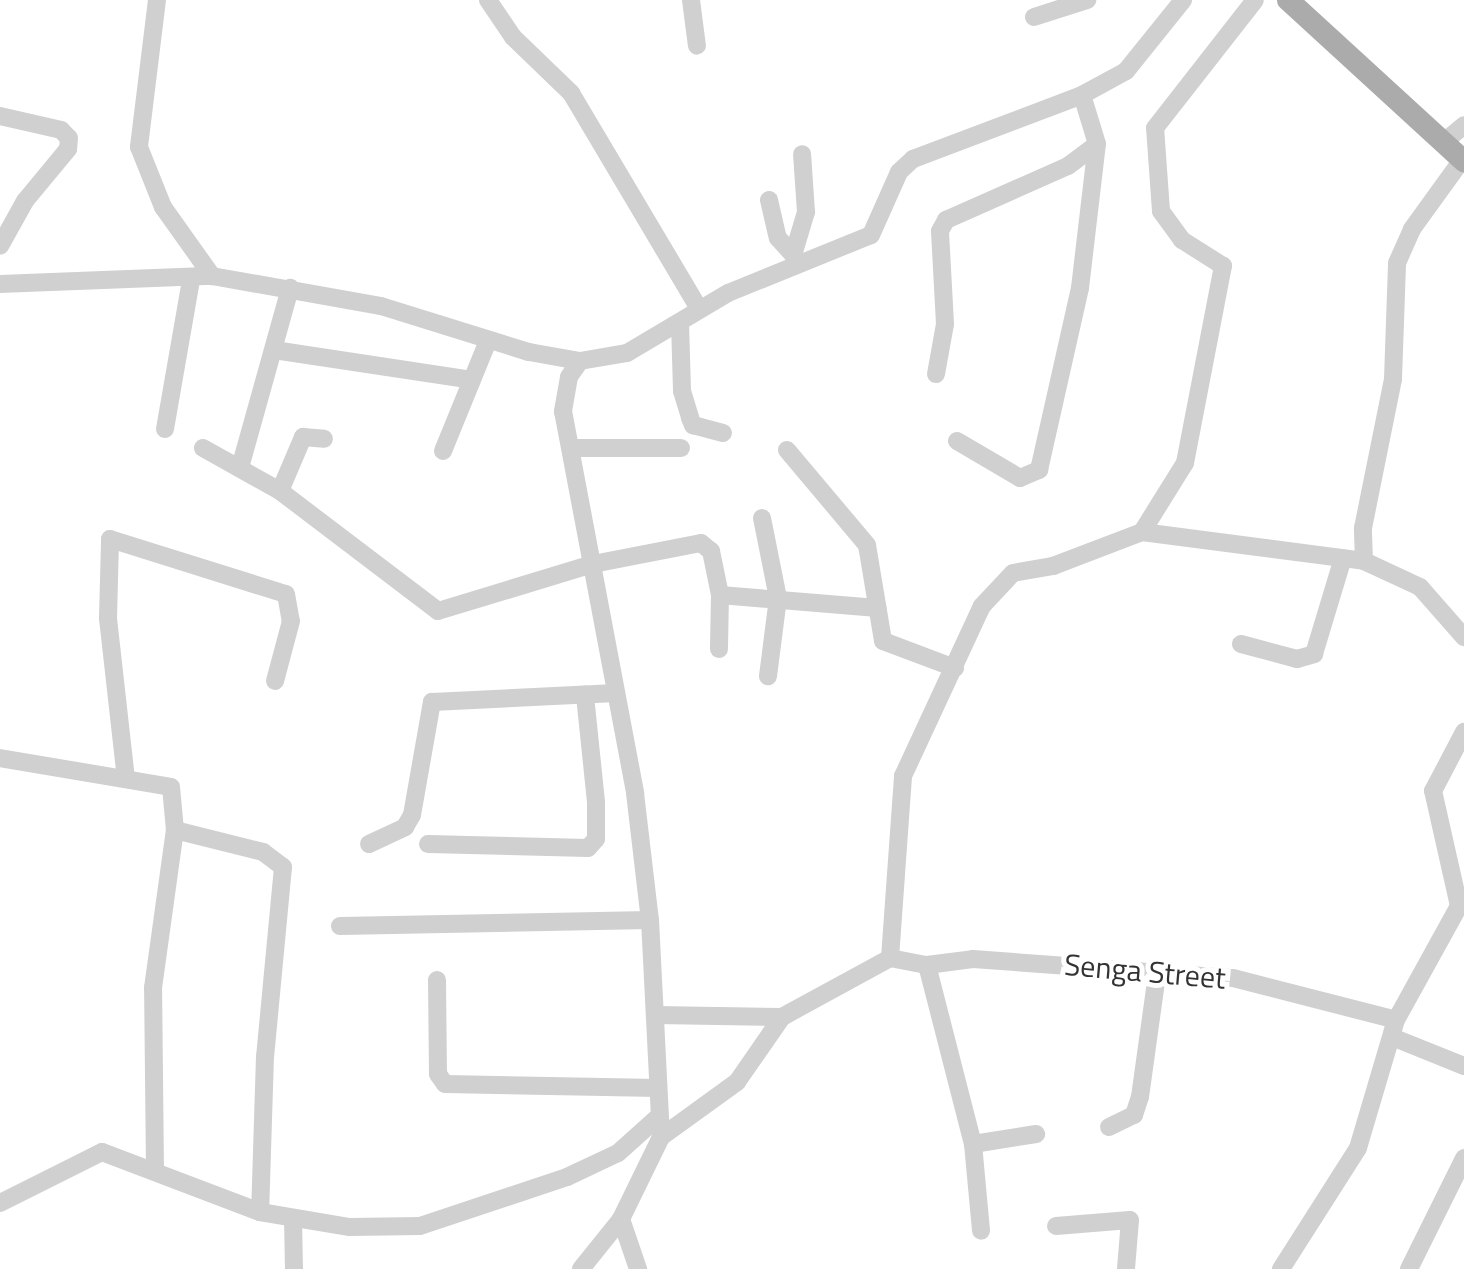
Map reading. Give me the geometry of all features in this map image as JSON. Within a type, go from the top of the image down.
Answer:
[{"type":"main road","points":[[1288,0],[1463,160]]},
{"type":"street","points":[[158,0],[139,147],[163,207],[212,276]]},
{"type":"street","points":[[488,0],[513,38],[571,93],[699,308]]},
{"type":"street","points":[[691,0],[697,46]]},
{"type":"street","points":[[1034,17],[1088,0]]},
{"type":"street","points":[[0,284],[191,280],[212,276],[382,306],[488,342],[580,361],[627,354],[699,308],[797,259],[872,236],[899,172],[912,158],[1082,95],[1126,71],[1183,0]]},
{"type":"street","points":[[1142,532],[1185,463],[1223,275],[1213,256],[1182,240],[1162,211],[1155,128],[1255,0]]},
{"type":"street","points":[[956,441],[1020,478],[1038,470],[1080,288],[1097,144],[1082,95]]},
{"type":"street","points":[[0,116],[62,130],[69,138],[68,149],[25,201],[0,246]]},
{"type":"street","points":[[1444,142],[1464,125]]},
{"type":"street","points":[[936,374],[945,308],[940,231],[946,220],[1068,166],[1097,144]]},
{"type":"street","points":[[797,259],[806,212],[802,154]]},
{"type":"street","points":[[1364,561],[1363,528],[1393,379],[1397,263],[1412,229],[1463,160]]},
{"type":"street","points":[[769,200],[778,238],[797,259]]},
{"type":"street","points":[[165,429],[191,280]]},
{"type":"street","points":[[240,464],[290,288]]},
{"type":"street","points":[[680,322],[682,391],[690,418],[693,425],[723,433]]},
{"type":"street","points":[[443,451],[488,342]]},
{"type":"street","points":[[274,350],[472,380]]},
{"type":"street","points":[[580,361],[568,377],[563,411],[574,448],[616,693],[650,920],[657,1118],[662,1138]]},
{"type":"street","points":[[280,491],[304,437],[324,439]]},
{"type":"street","points":[[203,448],[240,464],[280,491],[438,611],[593,564],[701,543],[710,551],[720,595],[718,649]]},
{"type":"street","points":[[574,448],[681,448]]},
{"type":"street","points":[[787,450],[866,546],[883,640],[955,668]]},
{"type":"street","points":[[762,518],[778,598],[768,676]]},
{"type":"street","points":[[581,1269],[621,1219],[662,1138],[737,1082],[782,1017],[890,958],[898,798],[923,724],[955,668],[982,606],[1013,572],[1053,566],[1142,532],[1364,561],[1420,588],[1464,637]]},
{"type":"street","points":[[126,779],[106,580],[110,538],[286,594],[291,621],[275,681]]},
{"type":"street","points":[[1241,644],[1305,660],[1314,654],[1342,558]]},
{"type":"street","points":[[720,595],[877,608]]},
{"type":"street","points":[[369,844],[405,827],[412,815],[432,702],[616,693]]},
{"type":"street","points":[[428,844],[588,848],[596,839],[596,802],[585,695]]},
{"type":"street","points":[[1281,1269],[1358,1148],[1394,1028],[1458,924],[1460,893],[1434,782],[1464,732]]},
{"type":"street","points":[[0,758],[171,787],[175,830],[153,988],[156,1171]]},
{"type":"street","points":[[175,830],[263,852],[283,867],[260,1212]]},
{"type":"street","points":[[340,926],[650,920]]},
{"type":"street","name":"Senga Street","points":[[890,958],[926,965],[972,959],[1234,978],[1394,1028],[1464,1066]]},
{"type":"street","points":[[926,965],[974,1144],[982,1230]]},
{"type":"street","points":[[1108,1127],[1134,1115],[1140,1097],[1157,974]]},
{"type":"street","points":[[437,980],[438,1074],[445,1084],[658,1088]]},
{"type":"street","points":[[654,1015],[782,1017]]},
{"type":"street","points":[[0,1204],[102,1152],[260,1212],[386,1228],[463,1215],[618,1152],[657,1118]]},
{"type":"street","points":[[974,1144],[1036,1134]]},
{"type":"street","points":[[1409,1269],[1464,1158]]},
{"type":"street","points":[[293,1218],[294,1269]]},
{"type":"street","points":[[621,1219],[638,1269]]},
{"type":"street","points":[[1056,1226],[1130,1220],[1126,1269]]}]
